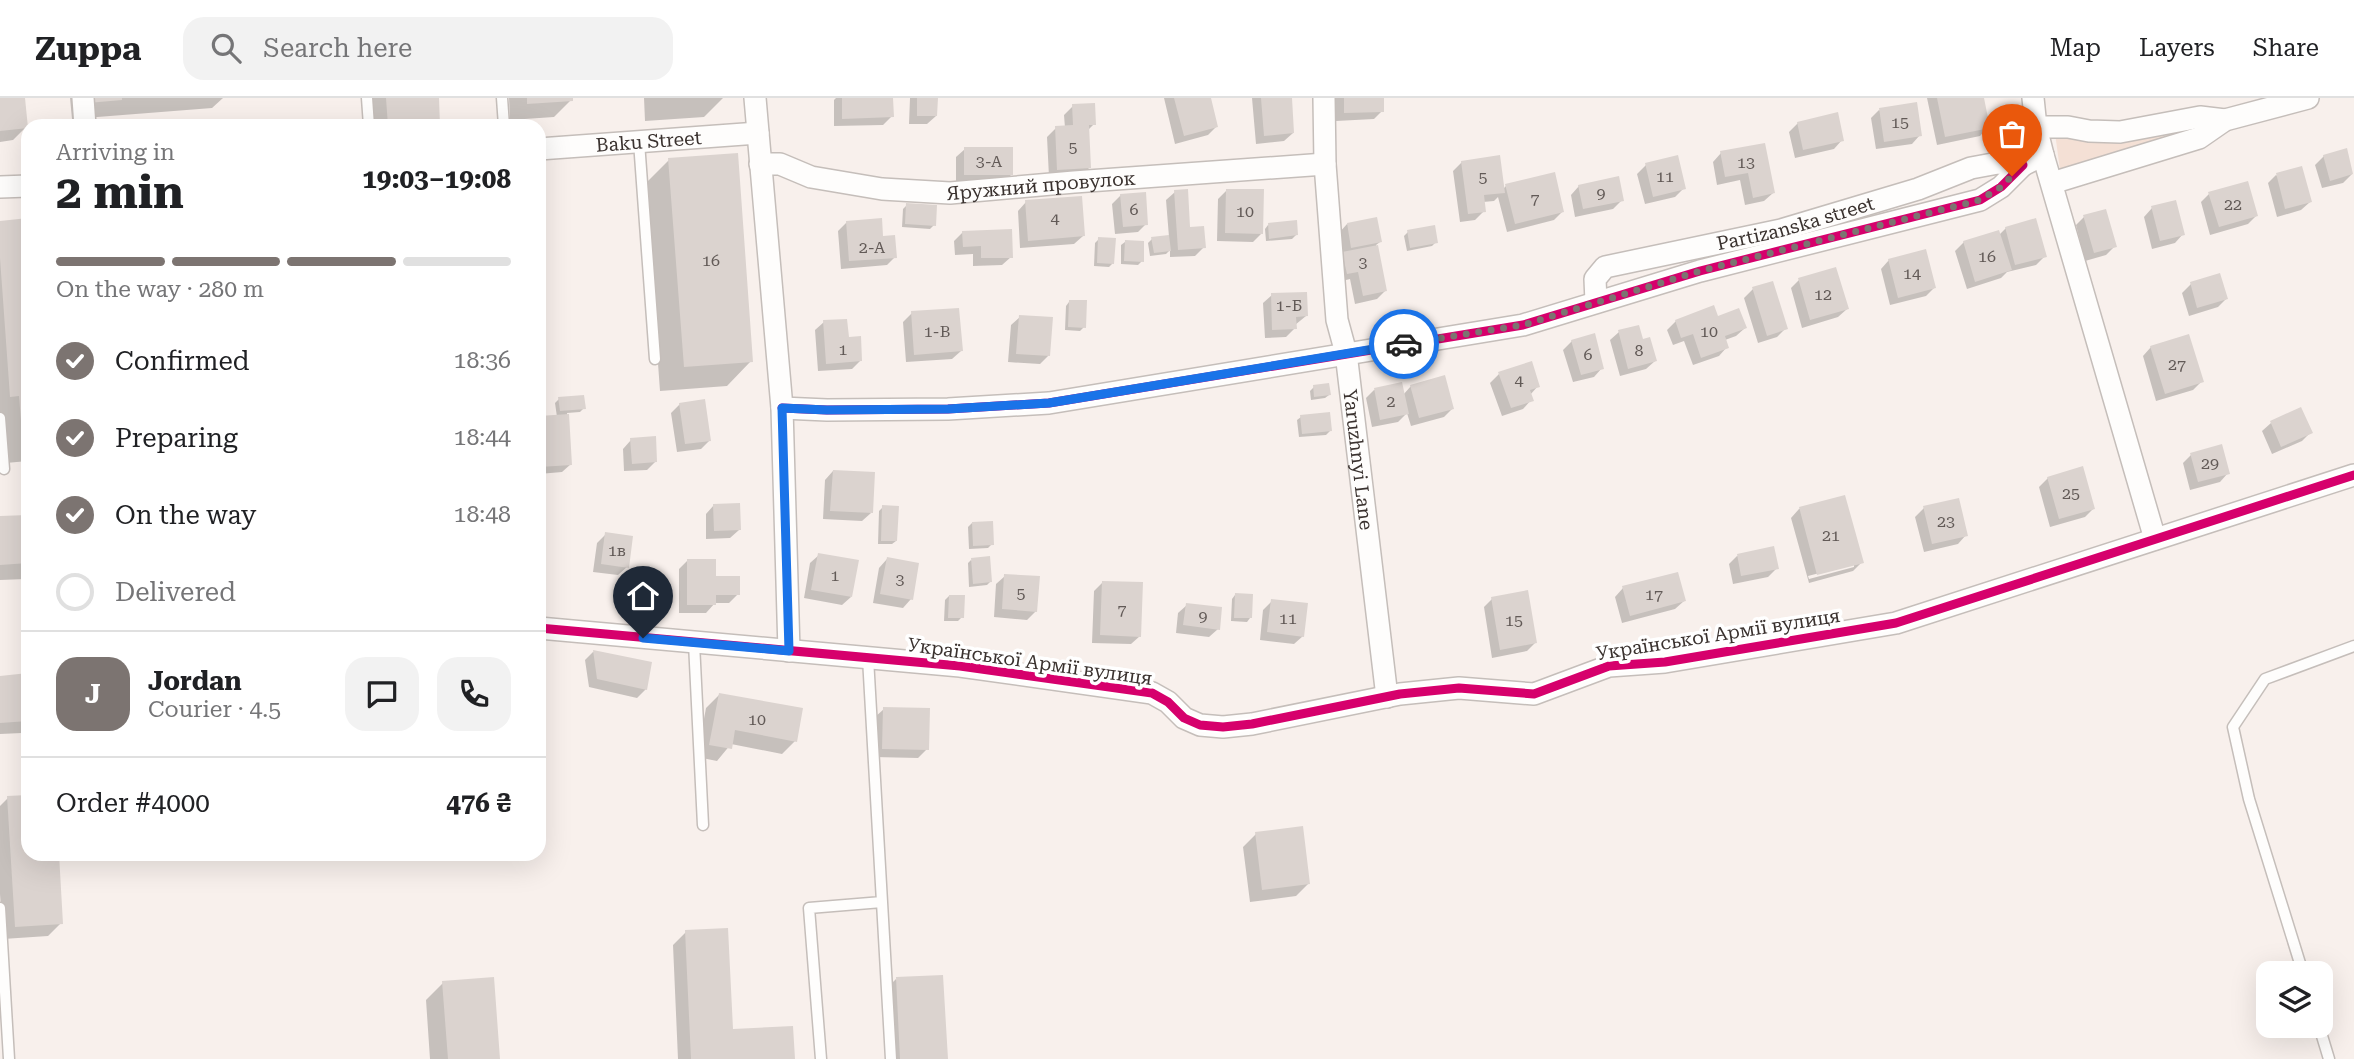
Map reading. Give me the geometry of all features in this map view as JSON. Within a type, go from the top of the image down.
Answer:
[{"type":"street","points":[[83,98],[84,119]]},
{"type":"street","points":[[755,98],[782,408],[789,651]]},
{"type":"street","name":"Yaruzhnyi Lane","points":[[1324,98],[1325,164],[1337,320],[1346,353],[1387,697]]},
{"type":"street","points":[[2033,98],[2043,155],[2155,539]]},
{"type":"street","points":[[2052,183],[2199,138],[2225,121],[2308,98]]},
{"type":"street","points":[[2036,127],[2120,132],[2200,117],[2225,121]]},
{"type":"street","name":"Baku Street","points":[[546,149],[758,133]]},
{"type":"street","name":"Partizanska street","points":[[782,408],[948,409],[1049,403],[1523,325],[1700,271],[1980,200],[2001,187],[2023,165],[2043,155]]},
{"type":"street","name":"Partizanska street","points":[[1596,302],[1595,279],[1605,267],[1781,230],[1918,189],[1971,168],[1998,163],[2023,165]]},
{"type":"street","name":"Яружний провулок","points":[[760,164],[780,164],[811,177],[882,189],[950,194],[1325,164]]},
{"type":"street","points":[[0,187],[21,186]]},
{"type":"street","name":"Української Армії вулиця","points":[[546,629],[960,666],[1152,693],[1168,702],[1184,718],[1200,725],[1223,727],[1252,724],[1387,697],[1459,688],[1534,694],[1609,666],[1665,662],[1896,623],[2354,475]]},
{"type":"lane","points":[[367,98],[368,119]]},
{"type":"lane","points":[[502,98],[504,119]]},
{"type":"lane","points":[[639,142],[655,359]]},
{"type":"lane","points":[[0,418],[4,468]]},
{"type":"lane","points":[[694,643],[703,825]]},
{"type":"lane","points":[[2299,961],[2249,799],[2233,727],[2265,679],[2354,646]]},
{"type":"lane","points":[[868,658],[891,1059]]},
{"type":"lane","points":[[821,1059],[809,908],[882,902]]},
{"type":"lane","points":[[0,908],[9,1059]]},
{"type":"lane","points":[[2323,1038],[2329,1059]]},
{"type":"shaded area","points":[[2205,125],[2060,170],[2055,133]]},
{"type":"building","points":[[0,98],[25,98],[27,119],[21,119],[21,129],[0,131]]},
{"type":"building","points":[[88,98],[122,98],[122,100],[88,103]]},
{"type":"building","points":[[386,98],[439,98],[440,119],[388,119]]},
{"type":"building","points":[[527,98],[573,98],[573,101],[527,104]]},
{"type":"building","points":[[842,98],[893,98],[894,117],[842,119]]},
{"type":"building","points":[[917,98],[938,98],[937,116],[917,116]]},
{"type":"building","points":[[1174,98],[1211,98],[1218,127],[1184,136]]},
{"type":"building","points":[[1261,98],[1292,98],[1294,133],[1264,136]]},
{"type":"building","points":[[1344,98],[1384,98],[1384,112],[1344,113]]},
{"type":"building","points":[[1937,98],[1984,98],[1990,128],[1945,137]]},
{"type":"building","points":[[1917,102],[1922,136],[1884,142],[1879,108]]},
{"type":"building","points":[[1095,103],[1096,125],[1089,125],[1091,168],[1057,170],[1055,126],[1073,125],[1072,104]]},
{"type":"building","points":[[1838,112],[1844,141],[1803,150],[1797,122]]},
{"type":"building","points":[[1765,143],[1775,193],[1753,198],[1748,173],[1725,177],[1720,151]]},
{"type":"building","points":[[964,147],[1013,147],[1013,175],[964,175]]},
{"type":"building","points":[[2347,148],[2353,174],[2330,181],[2323,155]]},
{"type":"building","points":[[738,153],[753,362],[684,367],[668,158]]},
{"type":"building","points":[[1500,155],[1505,193],[1484,195],[1486,212],[1468,214],[1461,161]]},
{"type":"building","points":[[1678,155],[1686,189],[1653,197],[1645,163]]},
{"type":"building","points":[[2302,166],[2312,202],[2285,209],[2276,173]]},
{"type":"building","points":[[1555,172],[1564,212],[1515,224],[1505,184]]},
{"type":"building","points":[[1619,176],[1624,201],[1583,209],[1578,185]]},
{"type":"building","points":[[2248,181],[2258,216],[2219,227],[2208,192]]},
{"type":"building","points":[[1188,189],[1190,227],[1204,226],[1206,248],[1178,250],[1174,190]]},
{"type":"building","points":[[1226,189],[1264,189],[1263,234],[1225,233]]},
{"type":"building","points":[[1146,192],[1148,225],[1123,227],[1120,194]]},
{"type":"building","points":[[1082,196],[1085,236],[1028,241],[1025,200]]},
{"type":"building","points":[[2176,200],[2185,235],[2160,241],[2151,206]]},
{"type":"building","points":[[906,203],[937,205],[936,226],[905,224]]},
{"type":"building","points":[[2106,209],[2117,247],[2094,253],[2083,215]]},
{"type":"building","points":[[1377,217],[1382,242],[1351,248],[1347,223]]},
{"type":"building","points":[[882,218],[883,236],[895,235],[897,258],[849,261],[846,221]]},
{"type":"building","points":[[2036,218],[2047,257],[2015,265],[2005,227]]},
{"type":"building","points":[[21,219],[21,421],[19,396],[10,397],[0,221]]},
{"type":"building","points":[[1297,220],[1298,235],[1269,239],[1268,223]]},
{"type":"building","points":[[1435,225],[1438,243],[1410,248],[1407,230]]},
{"type":"building","points":[[1012,229],[1013,258],[981,258],[981,246],[963,247],[962,231]]},
{"type":"building","points":[[1999,230],[2012,270],[1975,282],[1963,241]]},
{"type":"building","points":[[1169,235],[1171,251],[1154,253],[1151,237]]},
{"type":"building","points":[[1098,237],[1116,238],[1114,264],[1097,263]]},
{"type":"building","points":[[1125,240],[1144,241],[1144,262],[1124,261]]},
{"type":"building","points":[[1378,245],[1387,291],[1363,296],[1358,272],[1347,274],[1342,252]]},
{"type":"building","points":[[1926,249],[1936,288],[1898,298],[1888,259]]},
{"type":"building","points":[[1836,267],[1849,309],[1810,320],[1798,278]]},
{"type":"building","points":[[2220,273],[2228,299],[2197,308],[2190,282]]},
{"type":"building","points":[[1773,281],[1788,329],[1767,336],[1752,287]]},
{"type":"building","points":[[1307,292],[1308,316],[1296,317],[1297,329],[1272,330],[1271,293]]},
{"type":"building","points":[[1069,300],[1087,300],[1086,328],[1068,327]]},
{"type":"building","points":[[1714,305],[1718,316],[1739,308],[1747,328],[1725,336],[1729,348],[1701,358],[1693,334],[1681,338],[1675,320]]},
{"type":"building","points":[[959,308],[963,351],[914,355],[911,311]]},
{"type":"building","points":[[1019,315],[1053,317],[1050,356],[1016,354]]},
{"type":"building","points":[[847,319],[849,337],[861,336],[862,361],[826,364],[823,320]]},
{"type":"building","points":[[1639,325],[1643,339],[1650,337],[1657,361],[1628,369],[1618,330]]},
{"type":"building","points":[[1595,333],[1604,369],[1581,375],[1571,340]]},
{"type":"building","points":[[2189,334],[2204,382],[2165,394],[2150,346]]},
{"type":"building","points":[[1532,361],[1540,387],[1530,390],[1534,401],[1511,408],[1498,372]]},
{"type":"building","points":[[1445,375],[1454,409],[1419,418],[1410,385]]},
{"type":"building","points":[[1402,382],[1409,414],[1380,420],[1374,388]]},
{"type":"building","points":[[1329,383],[1331,395],[1314,397],[1313,385]]},
{"type":"building","points":[[584,395],[586,409],[560,411],[558,397]]},
{"type":"building","points":[[705,399],[711,441],[685,444],[679,403]]},
{"type":"building","points":[[2301,407],[2313,433],[2281,447],[2270,421]]},
{"type":"building","points":[[1330,412],[1332,431],[1302,434],[1300,415]]},
{"type":"building","points":[[569,414],[572,465],[546,467],[546,416]]},
{"type":"building","points":[[656,436],[657,462],[632,464],[630,438]]},
{"type":"building","points":[[2222,444],[2230,474],[2198,482],[2190,453]]},
{"type":"building","points":[[2083,466],[2095,509],[2059,519],[2047,477]]},
{"type":"building","points":[[833,470],[875,472],[873,513],[830,511]]},
{"type":"building","points":[[1845,495],[1864,563],[1817,575],[1799,507]]},
{"type":"building","points":[[1959,498],[1968,536],[1932,544],[1923,506]]},
{"type":"building","points":[[740,503],[741,530],[714,531],[713,504]]},
{"type":"building","points":[[882,505],[899,506],[897,541],[881,541]]},
{"type":"building","points":[[21,515],[21,564],[0,565],[0,516]]},
{"type":"building","points":[[993,521],[994,545],[973,546],[972,522]]},
{"type":"building","points":[[605,532],[633,536],[629,568],[601,564]]},
{"type":"building","points":[[1774,546],[1779,569],[1741,576],[1737,554]]},
{"type":"building","points":[[818,553],[859,560],[852,597],[811,590]]},
{"type":"building","points":[[990,556],[992,582],[973,584],[971,558]]},
{"type":"building","points":[[887,557],[919,563],[913,600],[880,594]]},
{"type":"building","points":[[687,559],[716,559],[716,576],[740,576],[740,595],[716,595],[716,605],[687,605]]},
{"type":"building","points":[[1678,572],[1686,601],[1630,616],[1622,586]]},
{"type":"building","points":[[1004,574],[1040,576],[1037,612],[1002,609]]},
{"type":"building","points":[[1102,581],[1143,582],[1141,637],[1100,635]]},
{"type":"building","points":[[1528,590],[1537,643],[1500,650],[1491,597]]},
{"type":"building","points":[[1235,593],[1253,594],[1252,618],[1234,618]]},
{"type":"building","points":[[949,595],[965,595],[964,618],[948,618]]},
{"type":"building","points":[[1271,599],[1308,603],[1304,637],[1267,632]]},
{"type":"building","points":[[1186,603],[1222,607],[1220,630],[1183,625]]},
{"type":"building","points":[[593,650],[652,662],[647,690],[597,679]]},
{"type":"building","points":[[21,674],[21,722],[0,723],[0,676]]},
{"type":"building","points":[[719,693],[803,708],[797,742],[735,730],[732,749],[709,745]]},
{"type":"building","points":[[883,707],[930,708],[929,750],[882,749]]},
{"type":"building","points":[[21,795],[21,861],[59,861],[63,924],[15,927],[7,796]]},
{"type":"building","points":[[1303,826],[1310,884],[1262,890],[1255,832]]},
{"type":"building","points":[[728,928],[733,1029],[793,1026],[795,1059],[691,1059],[685,930]]},
{"type":"building","points":[[943,975],[948,1059],[900,1059],[896,977]]},
{"type":"building","points":[[494,977],[500,1059],[448,1059],[442,981]]},
{"type":"cycle path","points":[[782,408],[948,409],[1049,403],[1523,325],[1700,271],[1980,200],[2001,187],[2023,165]]},
{"type":"cycle path","points":[[546,629],[960,666],[1152,693],[1168,702],[1184,718],[1200,725],[1223,727],[1252,724],[1400,694],[1459,688],[1534,694],[1609,666],[1665,662],[1896,623],[2354,475]]},
{"type":"way so far","points":[[1404,344],[1523,325],[1700,271],[1980,200],[2001,187],[2012,176]]},
{"type":"route","points":[[643,638],[789,651],[782,408],[948,409],[1049,403],[1404,344]]}]
